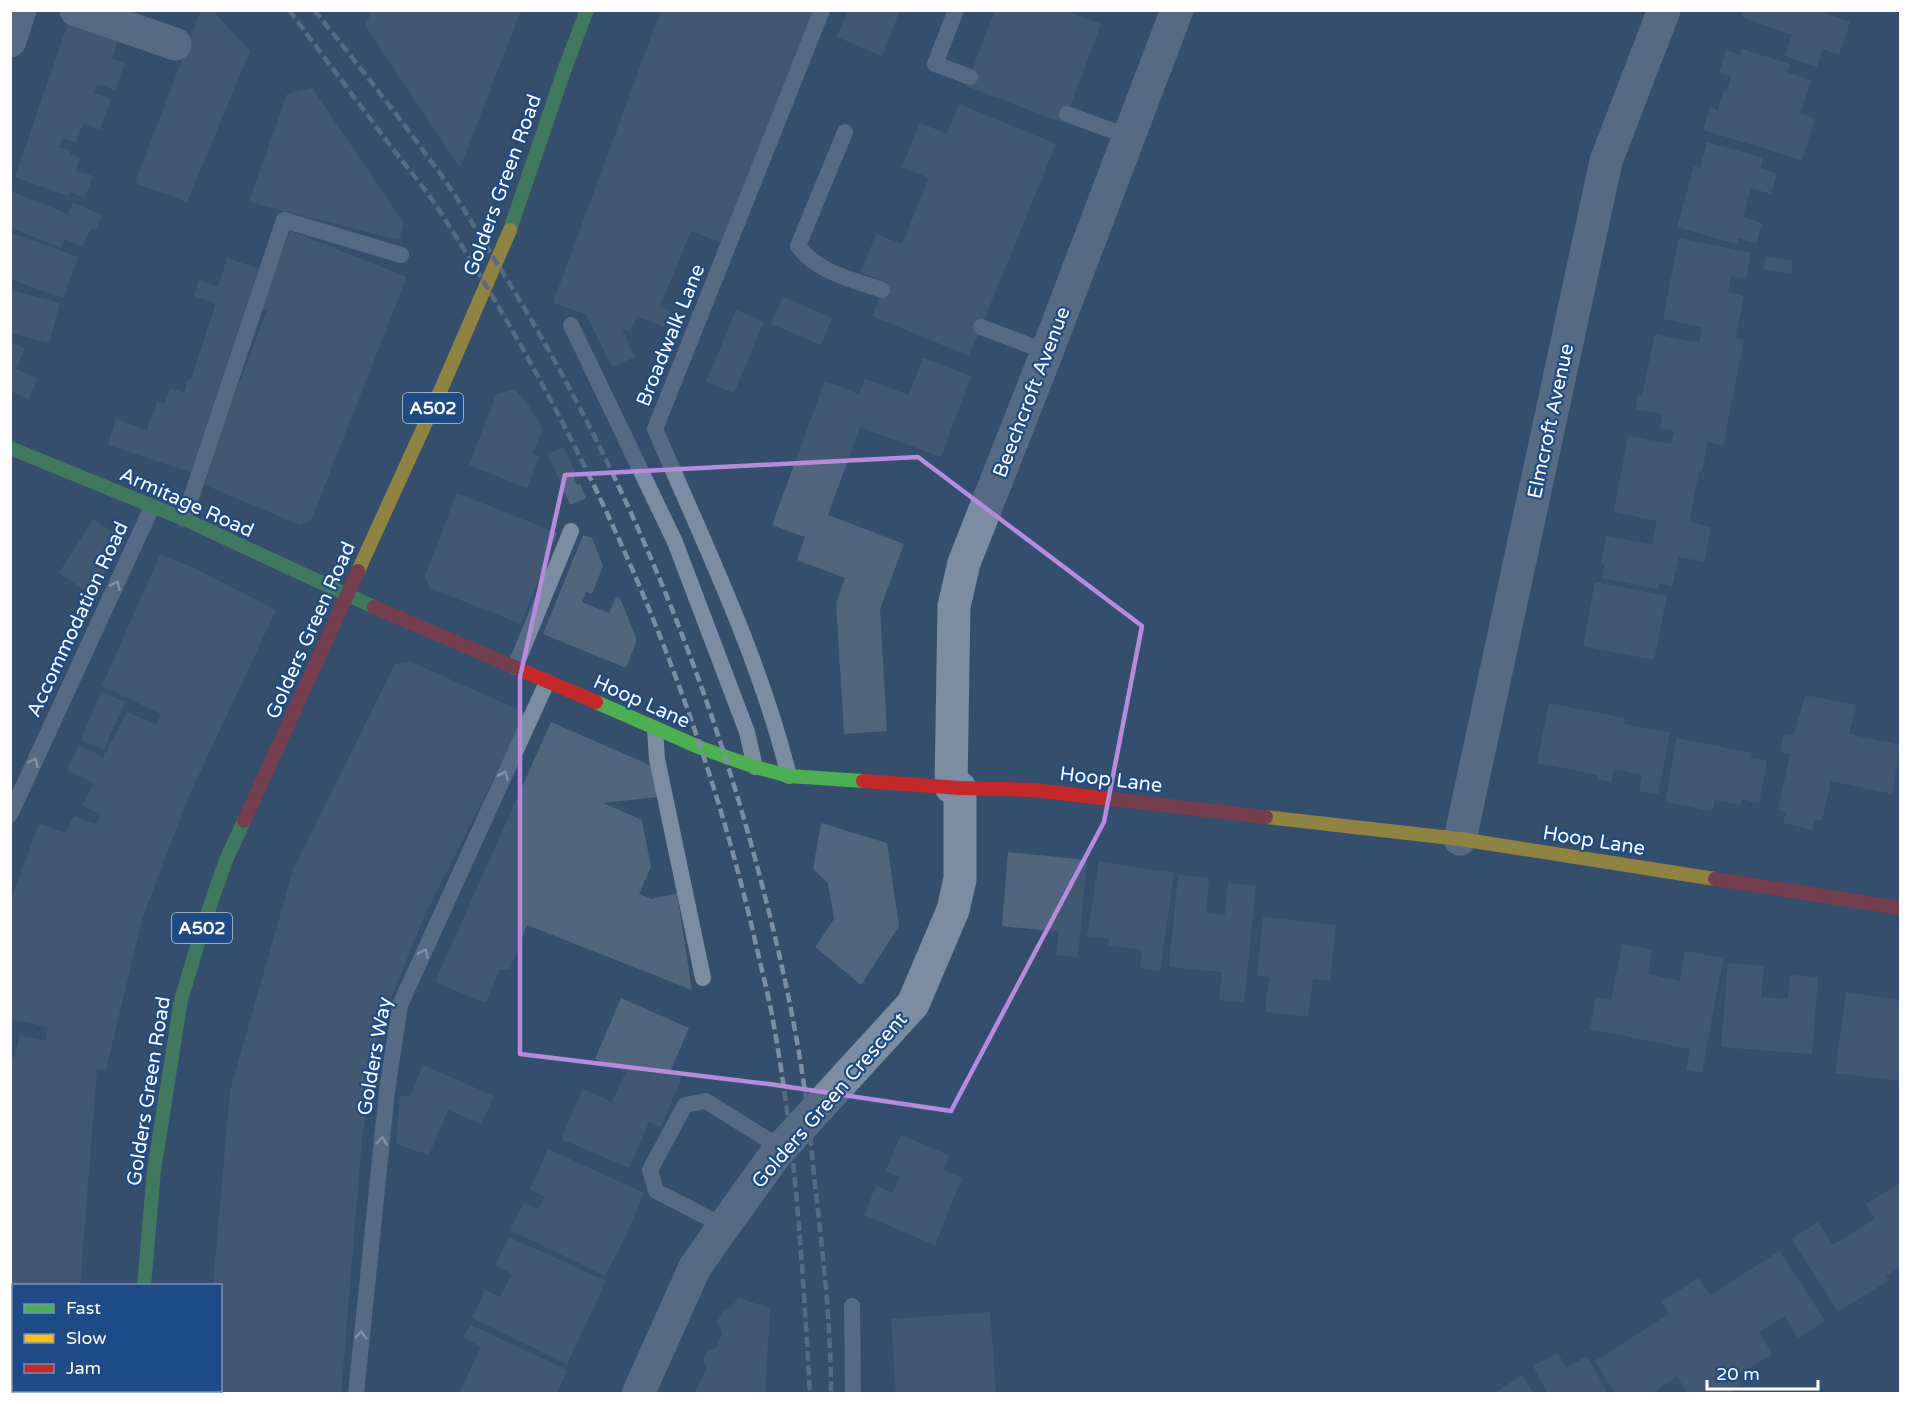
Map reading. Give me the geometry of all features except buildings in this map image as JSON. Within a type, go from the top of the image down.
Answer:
[{"type":"street","points":[[10,41],[20,10]]},
{"type":"street","points":[[76,10],[175,44]]},
{"type":"street","name":"Golders Green Road","points":[[144,1284],[154,1170],[181,1000],[204,922],[226,860],[442,387],[515,219],[565,68],[587,10]]},
{"type":"street","name":"Beechcroft Avenue","points":[[956,788],[954,606],[964,563],[1177,10]]},
{"type":"street","name":"Elmcroft Avenue","points":[[1460,839],[1606,161],[1664,10]]},
{"type":"street","name":"Armitage Road","points":[[10,448],[184,519],[346,595]]},
{"type":"street","name":"Hoop Lane","points":[[346,595],[701,748],[789,776],[956,788],[1033,790],[1460,839],[1900,908]]},
{"type":"street","name":"Golders Green Crescent","points":[[638,1394],[695,1267],[781,1148],[913,1004],[953,910],[960,879],[956,788]]},
{"type":"lane","name":"Broadwalk Lane","points":[[789,776],[780,737],[754,662],[655,429],[822,10]]},
{"type":"lane","points":[[957,10],[935,64],[970,77]]},
{"type":"lane","points":[[1067,114],[1128,137]]},
{"type":"lane","points":[[845,132],[798,246],[821,268],[882,290]]},
{"type":"lane","points":[[184,519],[284,220],[401,255]]},
{"type":"lane","points":[[571,325],[675,542],[747,732],[755,767]]},
{"type":"lane","points":[[981,327],[1047,352]]},
{"type":"lane","name":"Accommodation Road","points":[[10,815],[152,507]]},
{"type":"lane","points":[[515,667],[571,531]]},
{"type":"lane","name":"Golders Way","points":[[356,1394],[385,1114],[400,1005],[547,682]]},
{"type":"lane","points":[[655,729],[657,759],[703,978]]},
{"type":"lane","points":[[724,1226],[656,1191],[650,1170],[685,1105],[706,1101],[781,1148]]},
{"type":"lane","points":[[852,1306],[853,1394]]},
{"type":"highlighted area","points":[[918,457],[1142,626],[1104,822],[951,1111],[769,1084],[520,1054],[520,677],[565,475]]},
{"type":"railway","points":[[289,10],[433,201],[491,295],[541,381],[586,469],[628,560],[666,651],[700,745],[729,840],[773,1020],[793,1167],[810,1394]]},
{"type":"railway","points":[[314,10],[439,172],[542,339],[619,487],[684,640],[738,797],[767,903],[790,1007],[809,1118],[825,1284],[831,1394]]},
{"type":"traffic: fast","points":[[510,230],[587,10]]},
{"type":"traffic: fast","points":[[10,448],[184,519],[374,607]]},
{"type":"traffic: fast","points":[[596,702],[701,748],[755,767],[789,776],[863,781]]},
{"type":"traffic: fast","points":[[144,1284],[154,1170],[181,1000],[226,860],[244,821]]},
{"type":"traffic: slow","points":[[358,571],[442,387],[510,230]]},
{"type":"traffic: slow","points":[[1266,817],[1460,839],[1715,879]]},
{"type":"traffic: jam","points":[[244,821],[358,571]]},
{"type":"traffic: jam","points":[[374,607],[596,702]]},
{"type":"traffic: jam","points":[[863,781],[960,788],[1033,790],[1266,817]]},
{"type":"traffic: jam","points":[[1715,879],[1900,908]]}]
